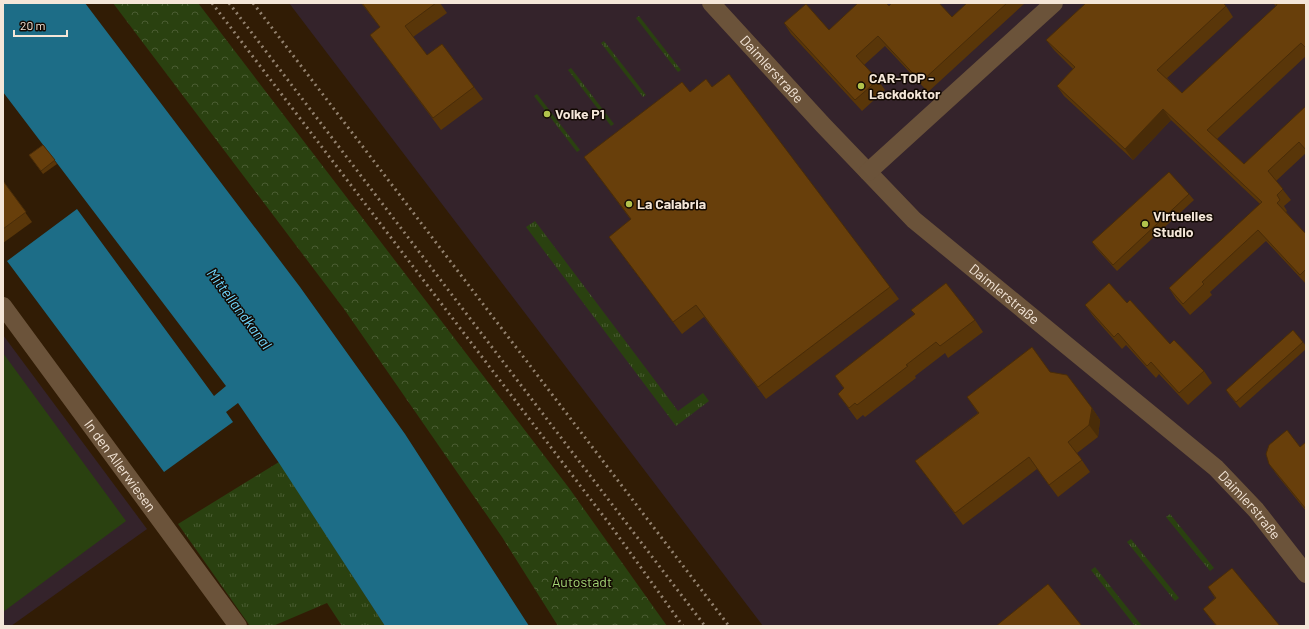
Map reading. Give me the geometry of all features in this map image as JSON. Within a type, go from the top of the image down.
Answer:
[{"type":"street","name":"Daimlerstraße","points":[[711,3],[914,220],[1216,468],[1256,510],[1306,574]]},
{"type":"street","points":[[868,172],[1054,3]]},
{"type":"street","name":"In den Allerwiesen","points":[[3,306],[238,626]]},
{"type":"shaded area","points":[[289,3],[1306,3],[1306,626],[763,626]]},
{"type":"shaded area","points":[[3,335],[147,529],[11,626],[3,626]]},
{"type":"green space","name":"Autostadt","points":[[113,3],[198,3],[569,488],[667,626],[558,626],[502,537],[344,309]]},
{"type":"green space","points":[[639,16],[681,70],[678,72],[636,18]]},
{"type":"green space","points":[[604,41],[646,95],[643,97],[601,43]]},
{"type":"green space","points":[[571,68],[614,124],[611,126],[568,70]]},
{"type":"green space","points":[[537,94],[580,150],[577,152],[534,96]]},
{"type":"green space","points":[[535,221],[678,411],[703,393],[709,401],[676,426],[526,227]]},
{"type":"green space","points":[[3,353],[126,521],[3,612]]},
{"type":"green space","points":[[279,462],[385,626],[342,626],[327,603],[273,626],[250,626],[178,524]]},
{"type":"green space","points":[[1170,514],[1214,568],[1210,571],[1166,517]]},
{"type":"green space","points":[[1131,539],[1179,598],[1175,601],[1127,542]]},
{"type":"green space","points":[[1095,567],[1142,626],[1135,626],[1091,570]]},
{"type":"water","name":"Mittellandkanal","points":[[3,3],[85,3],[300,287],[405,434],[529,626],[385,626],[279,463],[238,403],[226,412],[233,422],[164,472],[7,261],[77,209],[214,396],[226,386],[3,92]]},
{"type":"building","points":[[362,3],[436,3],[405,26],[427,55],[442,44],[474,87],[433,118],[370,35],[380,27]]},
{"type":"building","points":[[858,3],[886,3],[889,6],[892,3],[939,3],[952,17],[967,3],[1007,3],[921,82],[878,36],[856,56],[878,80],[855,100],[784,23],[806,4],[829,30]]},
{"type":"building","points":[[1086,3],[1223,3],[1226,6],[1157,70],[1182,93],[1277,5],[1276,3],[1306,3],[1306,48],[1301,43],[1207,130],[1244,164],[1306,106],[1306,150],[1299,142],[1268,171],[1283,189],[1277,195],[1280,200],[1277,203],[1305,233],[1306,232],[1306,269],[1300,275],[1258,230],[1202,282],[1204,284],[1183,304],[1169,288],[1262,202],[1163,109],[1125,149],[1057,86],[1075,67],[1046,40]]},
{"type":"building","points":[[729,74],[890,287],[758,387],[696,305],[673,322],[609,237],[631,219],[584,157],[682,82],[690,92],[706,79],[712,87]]},
{"type":"building","points":[[43,145],[55,160],[41,171],[29,155]]},
{"type":"building","name":"Virtuelles Studio","points":[[1169,172],[1189,194],[1113,265],[1092,242]]},
{"type":"building","points":[[3,181],[26,212],[3,229]]},
{"type":"building","points":[[946,283],[975,320],[940,346],[936,342],[906,365],[908,366],[857,405],[855,403],[849,408],[838,394],[844,388],[835,376],[915,314],[911,310]]},
{"type":"building","points":[[1109,283],[1127,303],[1130,300],[1170,344],[1174,340],[1204,371],[1179,393],[1151,362],[1147,366],[1118,333],[1114,337],[1085,305]]},
{"type":"building","points":[[1293,330],[1303,342],[1236,402],[1226,390]]},
{"type":"building","points":[[1032,347],[1050,372],[1067,375],[1092,408],[1089,425],[1068,442],[1082,460],[1049,485],[1029,457],[955,513],[915,461],[979,413],[967,397]]},
{"type":"building","points":[[1287,430],[1300,447],[1306,442],[1306,509],[1269,464],[1266,454],[1269,445]]},
{"type":"building","points":[[1232,568],[1280,626],[1217,626],[1203,609],[1216,598],[1208,587]]},
{"type":"building","points":[[1048,584],[1082,626],[996,626]]},
{"type":"railway","points":[[212,3],[611,526],[683,626]]},
{"type":"railway","points":[[229,3],[705,626]]},
{"type":"railway","points":[[253,3],[729,626]]},
{"type":"place","name":"CAR-TOP - Lackdoktor","points":[[861,86]]},
{"type":"place","name":"Volke P1","points":[[547,114]]},
{"type":"place","name":"La Calabria","points":[[629,204]]},
{"type":"place","name":"Virtuelles Studio","points":[[1145,224]]}]
